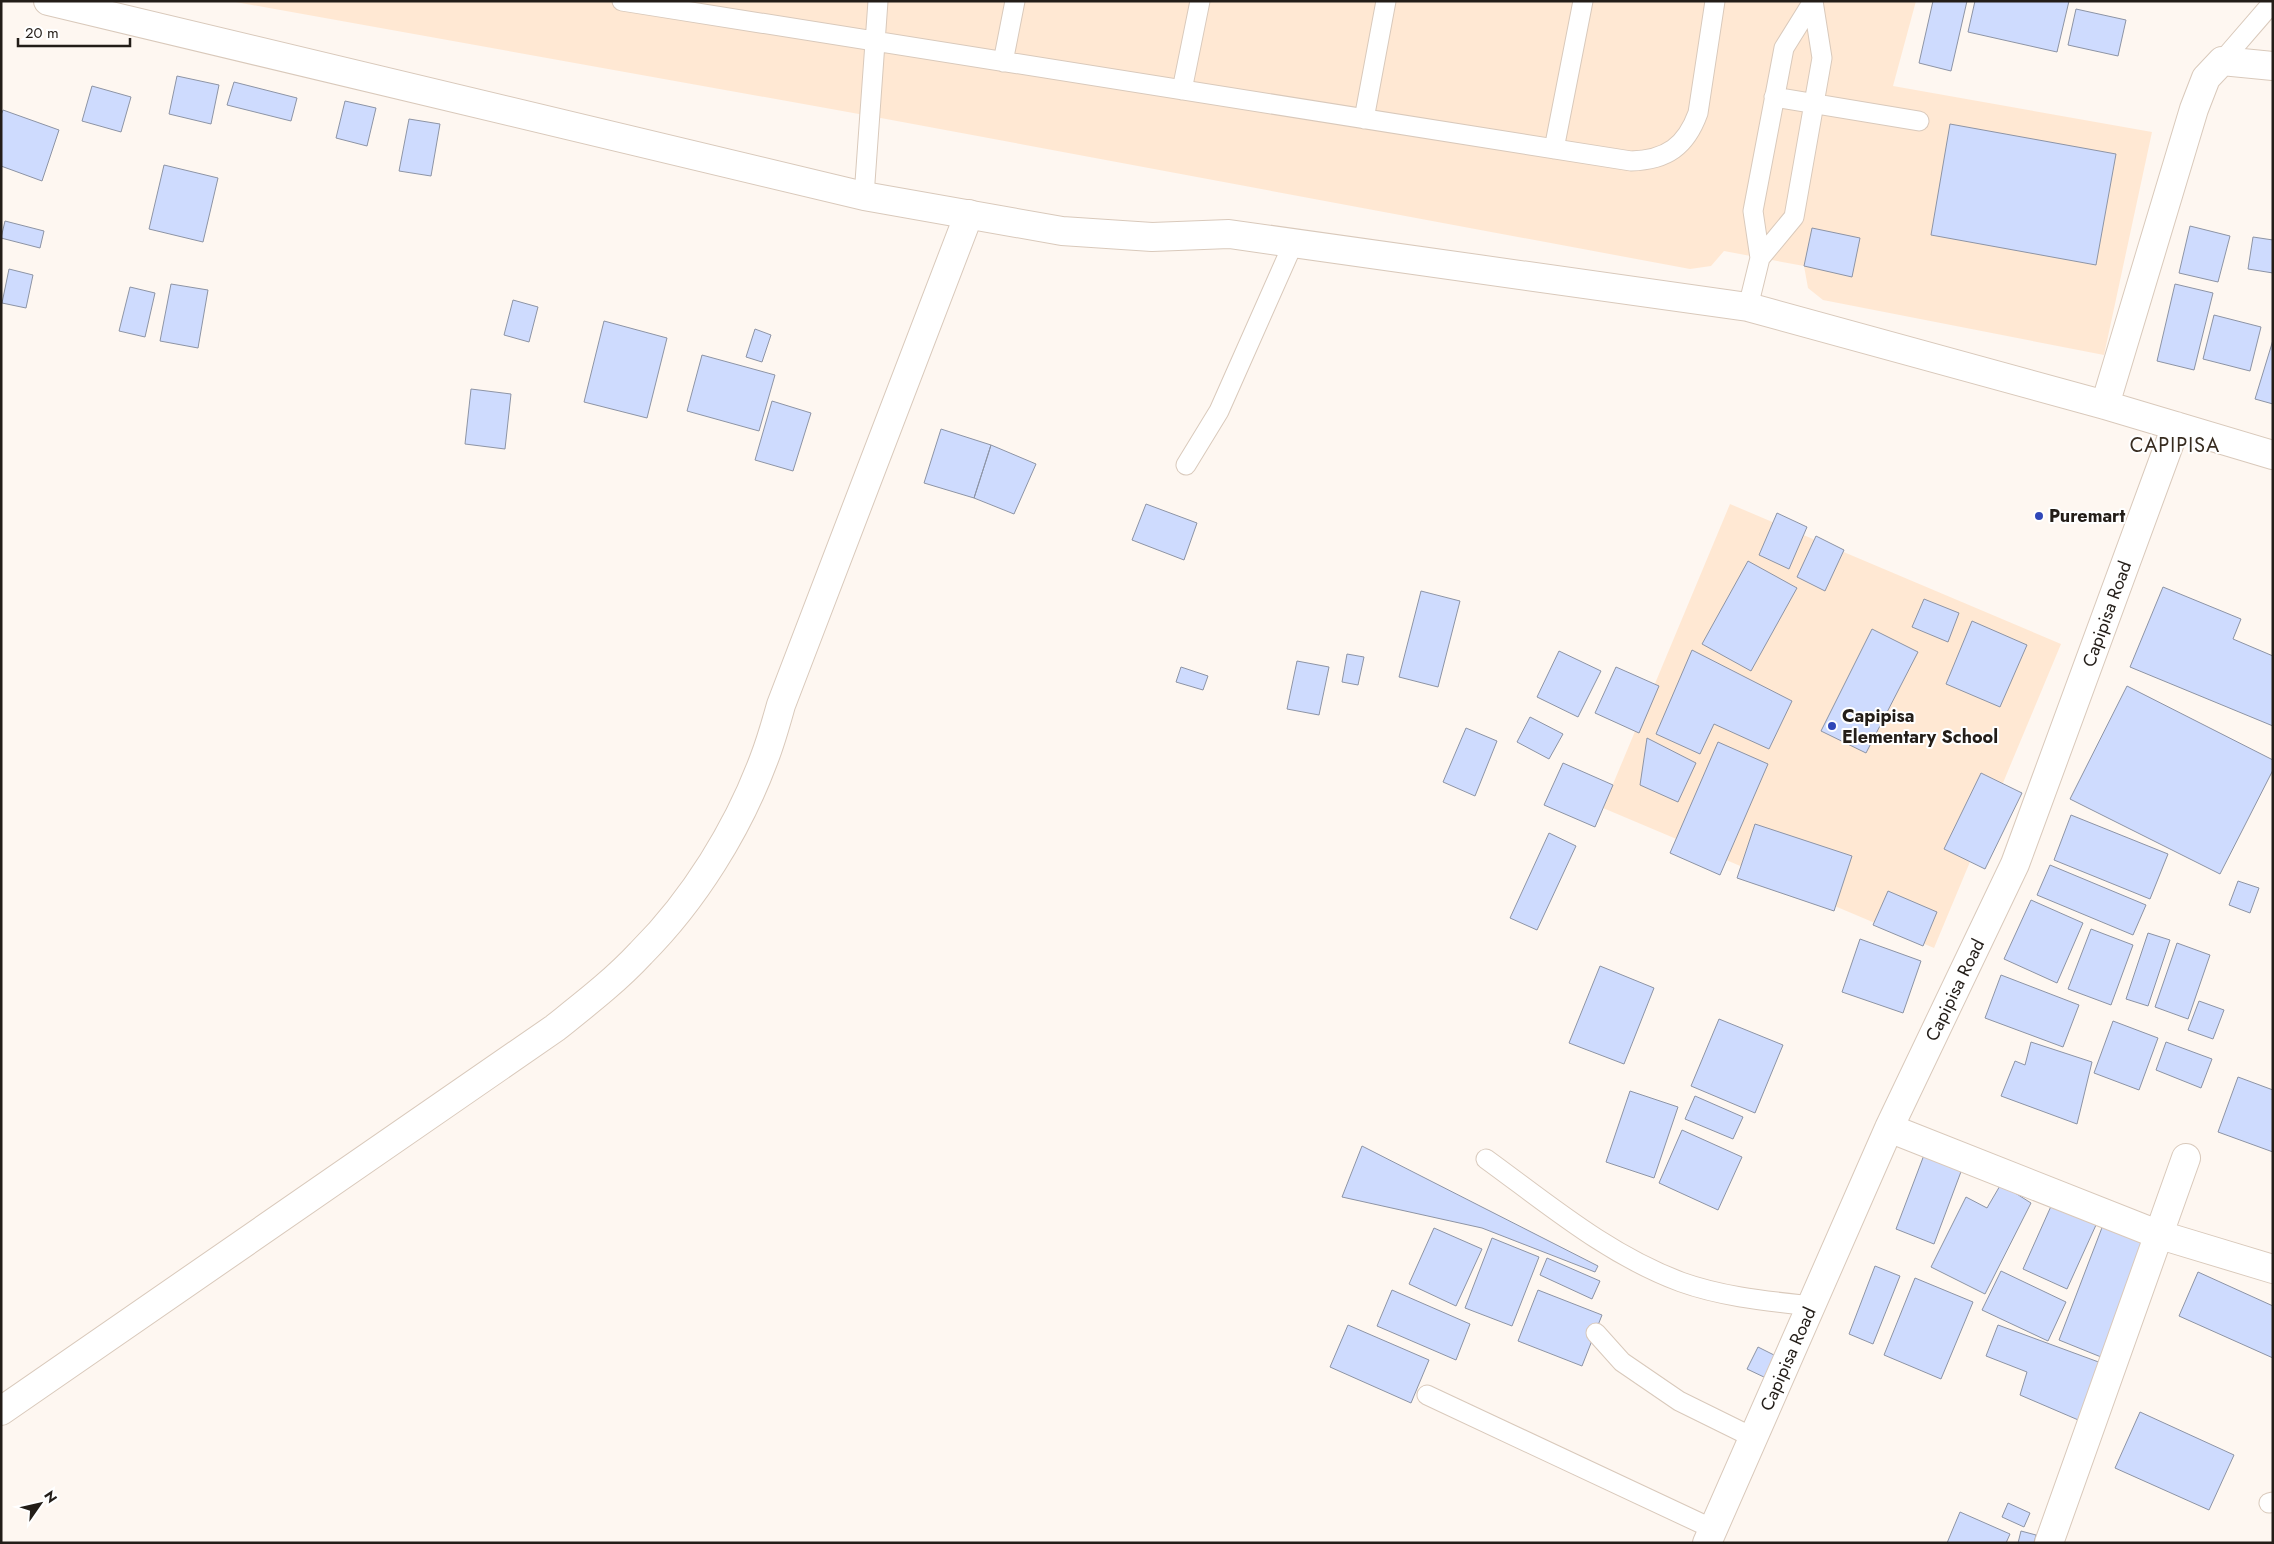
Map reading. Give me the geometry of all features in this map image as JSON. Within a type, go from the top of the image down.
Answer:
[{"type":"street","points":[[48,1],[864,196],[1062,231],[1152,237],[1229,234],[1748,307],[2105,405],[2273,455]]},
{"type":"street","points":[[2105,405],[2194,109],[2206,78],[2222,60],[2273,66]]},
{"type":"street","points":[[1,1411],[556,1028],[601,992],[636,959],[680,908],[722,845],[741,812],[764,760],[781,705],[969,214]]},
{"type":"street","name":"Capipisa Road","points":[[1710,1536],[1889,1128],[2015,864],[2176,426]]},
{"type":"street","points":[[1889,1128],[2157,1234],[2273,1269]]},
{"type":"street","points":[[2049,1543],[2157,1234],[2186,1158]]},
{"type":"lane","points":[[622,1],[1631,161],[1646,161],[1660,157],[1673,150],[1693,127],[1698,113],[1715,1]]},
{"type":"lane","points":[[864,196],[878,1]]},
{"type":"lane","points":[[1003,62],[1015,1]]},
{"type":"lane","points":[[1182,90],[1200,1]]},
{"type":"lane","points":[[1364,118],[1386,1]]},
{"type":"lane","points":[[1554,149],[1583,1]]},
{"type":"lane","points":[[1748,307],[1760,258],[1753,211],[1784,48],[1813,2]]},
{"type":"lane","points":[[1760,258],[1794,217],[1822,58],[1813,2]]},
{"type":"lane","points":[[2222,60],[2273,2]]},
{"type":"lane","points":[[1774,97],[1919,121]]},
{"type":"lane","points":[[1186,465],[1220,411],[1293,244]]},
{"type":"lane","points":[[1486,1160],[1612,1250],[1665,1275],[1727,1296],[1811,1306]]},
{"type":"lane","points":[[1596,1333],[1622,1362],[1679,1401],[1754,1438]]},
{"type":"lane","points":[[1428,1395],[1710,1536]]},
{"type":"shaded area","points":[[230,1],[1916,1],[1893,86],[2152,132],[2104,355],[1823,300],[1808,288],[1804,266],[1724,251],[1711,266],[1690,269],[870,116]]},
{"type":"shaded area","name":"Capipisa Elementary School","points":[[1730,504],[2061,644],[1934,948],[1603,808]]},
{"type":"building","points":[[1933,1],[1967,1],[1951,71],[1919,63]]},
{"type":"building","points":[[1975,1],[2069,1],[2057,52],[1968,32]]},
{"type":"building","points":[[2076,9],[2126,20],[2118,56],[2068,45]]},
{"type":"building","points":[[177,76],[219,85],[211,124],[169,114]]},
{"type":"building","points":[[234,82],[297,98],[291,121],[227,105]]},
{"type":"building","points":[[92,86],[131,97],[121,132],[82,121]]},
{"type":"building","points":[[345,101],[376,108],[367,146],[336,138]]},
{"type":"building","points":[[3,110],[59,130],[42,181],[1,166],[1,115]]},
{"type":"building","points":[[409,119],[440,124],[431,176],[399,171]]},
{"type":"building","points":[[1950,124],[2116,154],[2096,265],[1931,235]]},
{"type":"building","points":[[164,165],[218,178],[203,242],[149,229]]},
{"type":"building","points":[[5,221],[44,231],[40,248],[1,238]]},
{"type":"building","points":[[2190,226],[2230,236],[2218,282],[2179,273]]},
{"type":"building","points":[[1812,228],[1860,238],[1852,277],[1804,266]]},
{"type":"building","points":[[2253,237],[2273,240],[2273,273],[2248,269]]},
{"type":"building","points":[[9,269],[33,275],[26,308],[2,303]]},
{"type":"building","points":[[171,284],[208,290],[198,348],[160,341]]},
{"type":"building","points":[[2175,284],[2213,293],[2194,370],[2157,361]]},
{"type":"building","points":[[130,287],[155,293],[145,337],[119,331]]},
{"type":"building","points":[[513,300],[538,307],[529,342],[504,335]]},
{"type":"building","points":[[2214,315],[2261,327],[2250,371],[2203,359]]},
{"type":"building","points":[[604,321],[667,338],[647,418],[584,402]]},
{"type":"building","points":[[755,329],[771,335],[762,362],[746,357]]},
{"type":"building","points":[[2273,340],[2273,404],[2255,399]]},
{"type":"building","points":[[702,355],[775,375],[759,431],[687,411]]},
{"type":"building","points":[[471,389],[511,394],[505,449],[465,444]]},
{"type":"building","points":[[772,401],[811,413],[793,471],[755,460]]},
{"type":"building","points":[[941,429],[991,445],[974,498],[924,483]]},
{"type":"building","points":[[991,445],[1036,464],[1014,514],[974,498]]},
{"type":"building","points":[[1146,504],[1197,523],[1184,560],[1132,540]]},
{"type":"building","points":[[1777,513],[1807,527],[1789,569],[1759,555]]},
{"type":"building","points":[[1816,536],[1844,550],[1825,591],[1797,577]]},
{"type":"building","points":[[1748,561],[1797,588],[1751,671],[1702,644]]},
{"type":"building","points":[[2163,587],[2241,619],[2233,639],[2273,656],[2273,726],[2130,667]]},
{"type":"building","points":[[1421,591],[1460,601],[1438,687],[1399,677]]},
{"type":"building","points":[[1924,599],[1959,613],[1948,642],[1912,627]]},
{"type":"building","points":[[1972,621],[2027,645],[2000,707],[1946,684]]},
{"type":"building","points":[[1872,629],[1918,652],[1866,753],[1821,731]]},
{"type":"building","points":[[1692,650],[1792,701],[1769,749],[1714,724],[1700,754],[1656,734]]},
{"type":"building","points":[[1559,651],[1601,671],[1578,717],[1537,697]]},
{"type":"building","points":[[1347,654],[1364,657],[1358,685],[1342,682]]},
{"type":"building","points":[[1297,661],[1329,667],[1319,715],[1287,709]]},
{"type":"building","points":[[1181,667],[1208,676],[1203,690],[1176,682]]},
{"type":"building","points":[[1616,667],[1659,686],[1639,733],[1595,713]]},
{"type":"building","points":[[2127,686],[2273,760],[2273,770],[2220,874],[2070,799]]},
{"type":"building","points":[[1530,717],[1563,734],[1549,759],[1517,742]]},
{"type":"building","points":[[1466,728],[1497,741],[1475,796],[1443,782]]},
{"type":"building","points":[[1647,738],[1696,763],[1678,802],[1640,785]]},
{"type":"building","points":[[1718,742],[1768,764],[1720,875],[1670,853]]},
{"type":"building","points":[[1563,763],[1613,785],[1595,827],[1544,805]]},
{"type":"building","points":[[1981,773],[2022,793],[1985,869],[1944,849]]},
{"type":"building","points":[[2071,815],[2168,854],[2150,899],[2054,860]]},
{"type":"building","points":[[1755,824],[1852,856],[1834,911],[1737,878]]},
{"type":"building","points":[[1549,833],[1576,846],[1537,930],[1510,918]]},
{"type":"building","points":[[2050,865],[2146,905],[2133,935],[2037,895]]},
{"type":"building","points":[[2238,881],[2259,888],[2250,913],[2229,905]]},
{"type":"building","points":[[1888,891],[1937,912],[1923,946],[1873,925]]},
{"type":"building","points":[[2031,900],[2083,923],[2057,983],[2004,959]]},
{"type":"building","points":[[2091,929],[2133,945],[2111,1005],[2068,989]]},
{"type":"building","points":[[2148,933],[2170,940],[2148,1006],[2126,999]]},
{"type":"building","points":[[1860,939],[1921,961],[1903,1013],[1842,992]]},
{"type":"building","points":[[2177,943],[2210,955],[2188,1019],[2155,1007]]},
{"type":"building","points":[[1600,966],[1654,988],[1624,1064],[1569,1043]]},
{"type":"building","points":[[2001,975],[2079,1005],[2063,1047],[1985,1018]]},
{"type":"building","points":[[2199,1001],[2224,1010],[2213,1039],[2188,1030]]},
{"type":"building","points":[[1719,1019],[1783,1045],[1755,1113],[1691,1086]]},
{"type":"building","points":[[2113,1021],[2158,1038],[2139,1090],[2094,1073]]},
{"type":"building","points":[[2031,1042],[2092,1062],[2077,1124],[2001,1096],[2015,1061],[2025,1065]]},
{"type":"building","points":[[2166,1042],[2212,1059],[2201,1088],[2156,1070]]},
{"type":"building","points":[[2238,1077],[2273,1090],[2273,1152],[2218,1132]]},
{"type":"building","points":[[1630,1091],[1678,1107],[1654,1178],[1606,1162]]},
{"type":"building","points":[[1695,1096],[1743,1117],[1733,1139],[1685,1119]]},
{"type":"building","points":[[1682,1130],[1742,1157],[1718,1210],[1659,1183]]},
{"type":"building","points":[[1362,1146],[1598,1266],[1595,1272],[1482,1228],[1342,1197]]},
{"type":"building","points":[[1924,1155],[1962,1169],[1934,1244],[1896,1229]]},
{"type":"building","points":[[2001,1184],[2031,1203],[1985,1294],[1931,1267],[1966,1197],[1987,1208]]},
{"type":"building","points":[[2052,1204],[2096,1225],[2067,1289],[2023,1269]]},
{"type":"building","points":[[2103,1225],[2150,1244],[2106,1359],[2059,1340]]},
{"type":"building","points":[[1434,1228],[1482,1249],[1456,1306],[1409,1284]]},
{"type":"building","points":[[1492,1238],[1539,1257],[1512,1326],[1465,1308]]},
{"type":"building","points":[[1547,1258],[1600,1281],[1592,1299],[1540,1275]]},
{"type":"building","points":[[1875,1266],[1900,1276],[1873,1344],[1849,1334]]},
{"type":"building","points":[[2001,1271],[2066,1302],[2048,1341],[1982,1310]]},
{"type":"building","points":[[2198,1272],[2273,1306],[2273,1358],[2179,1316]]},
{"type":"building","points":[[1915,1278],[1973,1302],[1941,1379],[1884,1355]]},
{"type":"building","points":[[1392,1290],[1470,1324],[1456,1360],[1377,1326]]},
{"type":"building","points":[[1538,1290],[1602,1315],[1582,1366],[1518,1341]]},
{"type":"building","points":[[1348,1325],[1429,1360],[1411,1403],[1330,1367]]},
{"type":"building","points":[[1998,1325],[2104,1364],[2083,1422],[2020,1395],[2027,1372],[1986,1356]]},
{"type":"building","points":[[1758,1347],[1776,1356],[1766,1378],[1747,1369]]},
{"type":"building","points":[[2140,1412],[2234,1455],[2209,1510],[2115,1468]]},
{"type":"building","points":[[2008,1503],[2030,1513],[2024,1527],[2002,1517]]},
{"type":"building","points":[[1960,1512],[2010,1534],[2006,1543],[1947,1543]]},
{"type":"building","points":[[2021,1531],[2036,1535],[2034,1543],[2018,1543]]},
{"type":"place","name":"Puremart","points":[[2039,516]]},
{"type":"place","name":"Capipisa Elementary School","points":[[1832,726]]},
{"type":"district","name":"CAPIPISA","points":[[2175,445]]}]
